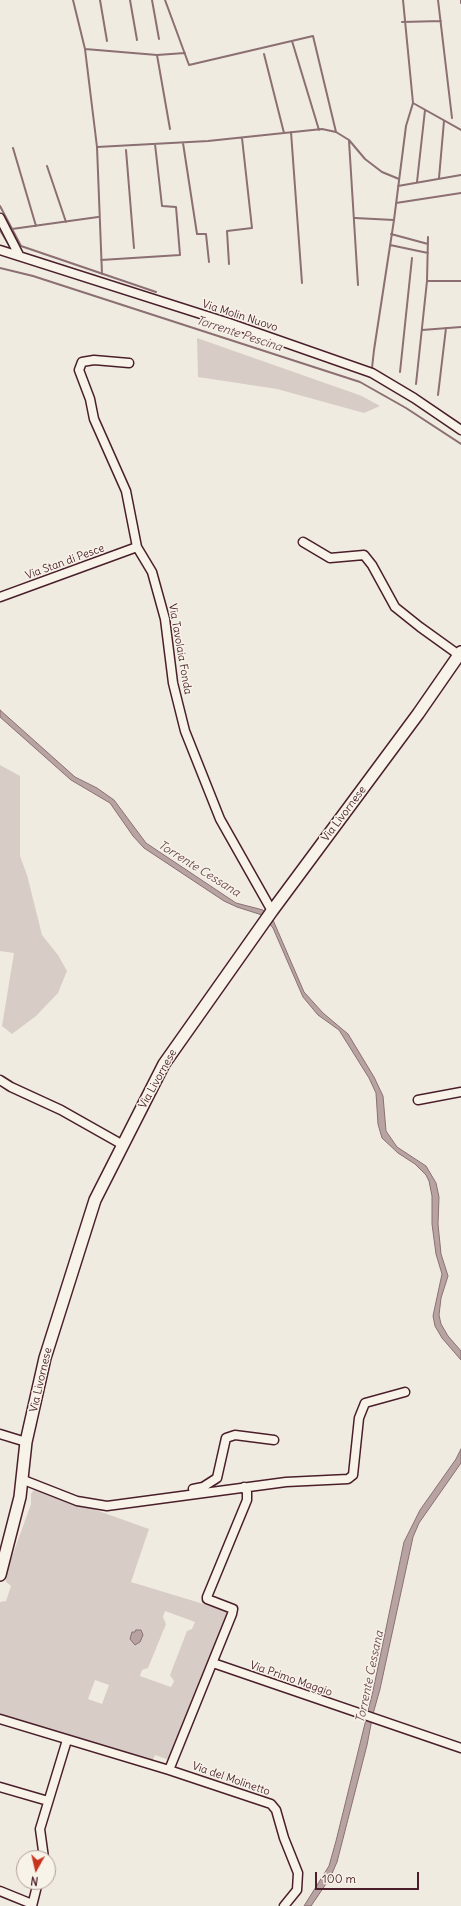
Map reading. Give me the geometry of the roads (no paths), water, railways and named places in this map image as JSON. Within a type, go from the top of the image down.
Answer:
[{"type":"main road","name":"Via Livornese","points":[[0,1575],[17,1515],[26,1442],[45,1358],[72,1268],[95,1200],[164,1064],[262,924],[418,714],[460,654]]},
{"type":"street","points":[[0,218],[19,255]]},
{"type":"street","name":"Via Molin Nuovo","points":[[0,250],[236,326],[372,373],[414,398],[461,430]]},
{"type":"street","name":"Via Tavolaia Fonda","points":[[129,363],[94,360],[82,362],[79,370],[90,399],[94,419],[126,491],[137,547],[152,572],[165,619],[173,683],[185,731],[220,819],[271,912]]},
{"type":"street","points":[[303,542],[330,558],[364,555],[372,565],[395,606],[420,627],[460,654]]},
{"type":"street","name":"Via Stan di Pesce","points":[[0,597],[137,547]]},
{"type":"street","points":[[0,1080],[11,1087],[62,1110],[123,1145]]},
{"type":"street","points":[[418,1100],[461,1092]]},
{"type":"street","points":[[21,1479],[77,1500],[100,1506],[116,1506],[298,1480],[348,1479],[352,1475],[359,1418],[365,1403],[405,1392]]},
{"type":"street","points":[[0,1434],[26,1442]]},
{"type":"street","points":[[163,1499],[181,1492],[203,1487],[217,1478],[226,1438],[235,1435],[274,1440]]},
{"type":"street","points":[[169,1770],[232,1614],[233,1609],[207,1599],[207,1597],[247,1500],[247,1492],[244,1487]]},
{"type":"street","name":"Via Primo Maggio","points":[[213,1663],[461,1748]]},
{"type":"street","name":"Via del Molinetto","points":[[0,1719],[169,1770],[271,1804],[276,1810],[284,1838],[298,1873],[297,1890],[284,1906]]},
{"type":"street","points":[[43,1850],[40,1829],[67,1740]]},
{"type":"street","points":[[0,1787],[48,1801]]},
{"type":"street","points":[[0,1891],[32,1905],[36,1890]]},
{"type":"waterway","points":[[73,0],[85,49],[97,147],[102,274]]},
{"type":"waterway","points":[[100,0],[107,41]]},
{"type":"waterway","points":[[130,0],[137,40]]},
{"type":"waterway","points":[[152,0],[159,39]]},
{"type":"waterway","points":[[165,0],[189,65],[313,36],[336,132]]},
{"type":"waterway","points":[[403,0],[413,103],[461,130]]},
{"type":"waterway","points":[[438,0],[452,118]]},
{"type":"waterway","points":[[402,22],[441,21]]},
{"type":"waterway","points":[[292,41],[319,130]]},
{"type":"waterway","points":[[85,49],[157,55],[185,53]]},
{"type":"waterway","points":[[264,54],[284,133]]},
{"type":"waterway","points":[[157,55],[170,129]]},
{"type":"waterway","points":[[375,370],[372,368],[374,350],[394,220],[406,126],[413,103]]},
{"type":"waterway","points":[[417,182],[425,110]]},
{"type":"waterway","points":[[439,178],[444,121]]},
{"type":"waterway","points":[[97,147],[208,141],[322,129],[336,132],[349,140],[365,159],[382,172],[399,179]]},
{"type":"waterway","points":[[291,132],[302,283]]},
{"type":"waterway","points":[[229,264],[227,231],[252,228],[242,138]]},
{"type":"waterway","points":[[349,141],[358,285]]},
{"type":"waterway","points":[[183,143],[197,234],[206,234],[209,262]]},
{"type":"waterway","points":[[101,260],[180,255],[176,207],[162,206],[155,144]]},
{"type":"waterway","points":[[13,148],[36,226]]},
{"type":"waterway","points":[[126,150],[134,248]]},
{"type":"waterway","points":[[47,166],[66,222]]},
{"type":"waterway","points":[[398,186],[461,175]]},
{"type":"waterway","points":[[396,203],[461,193]]},
{"type":"waterway","points":[[0,206],[21,246],[156,292]]},
{"type":"waterway","points":[[12,229],[98,217]]},
{"type":"waterway","points":[[355,218],[394,220]]},
{"type":"waterway","points":[[0,230],[9,245]]},
{"type":"waterway","points":[[391,234],[428,244]]},
{"type":"waterway","points":[[416,384],[427,281],[428,237]]},
{"type":"waterway","points":[[390,245],[428,253]]},
{"type":"waterway","points":[[400,372],[412,258]]},
{"type":"waterway","name":"Torrente Pescina","points":[[0,268],[33,276],[360,382],[406,408],[461,444]]},
{"type":"waterway","points":[[427,281],[461,281]]},
{"type":"waterway","points":[[422,330],[461,327]]},
{"type":"waterway","points":[[438,395],[446,328]]},
{"type":"water label","name":"Torrente Cessana","points":[[199,869]]},
{"type":"water label","name":"Torrente Cessana","points":[[370,1677]]}]
